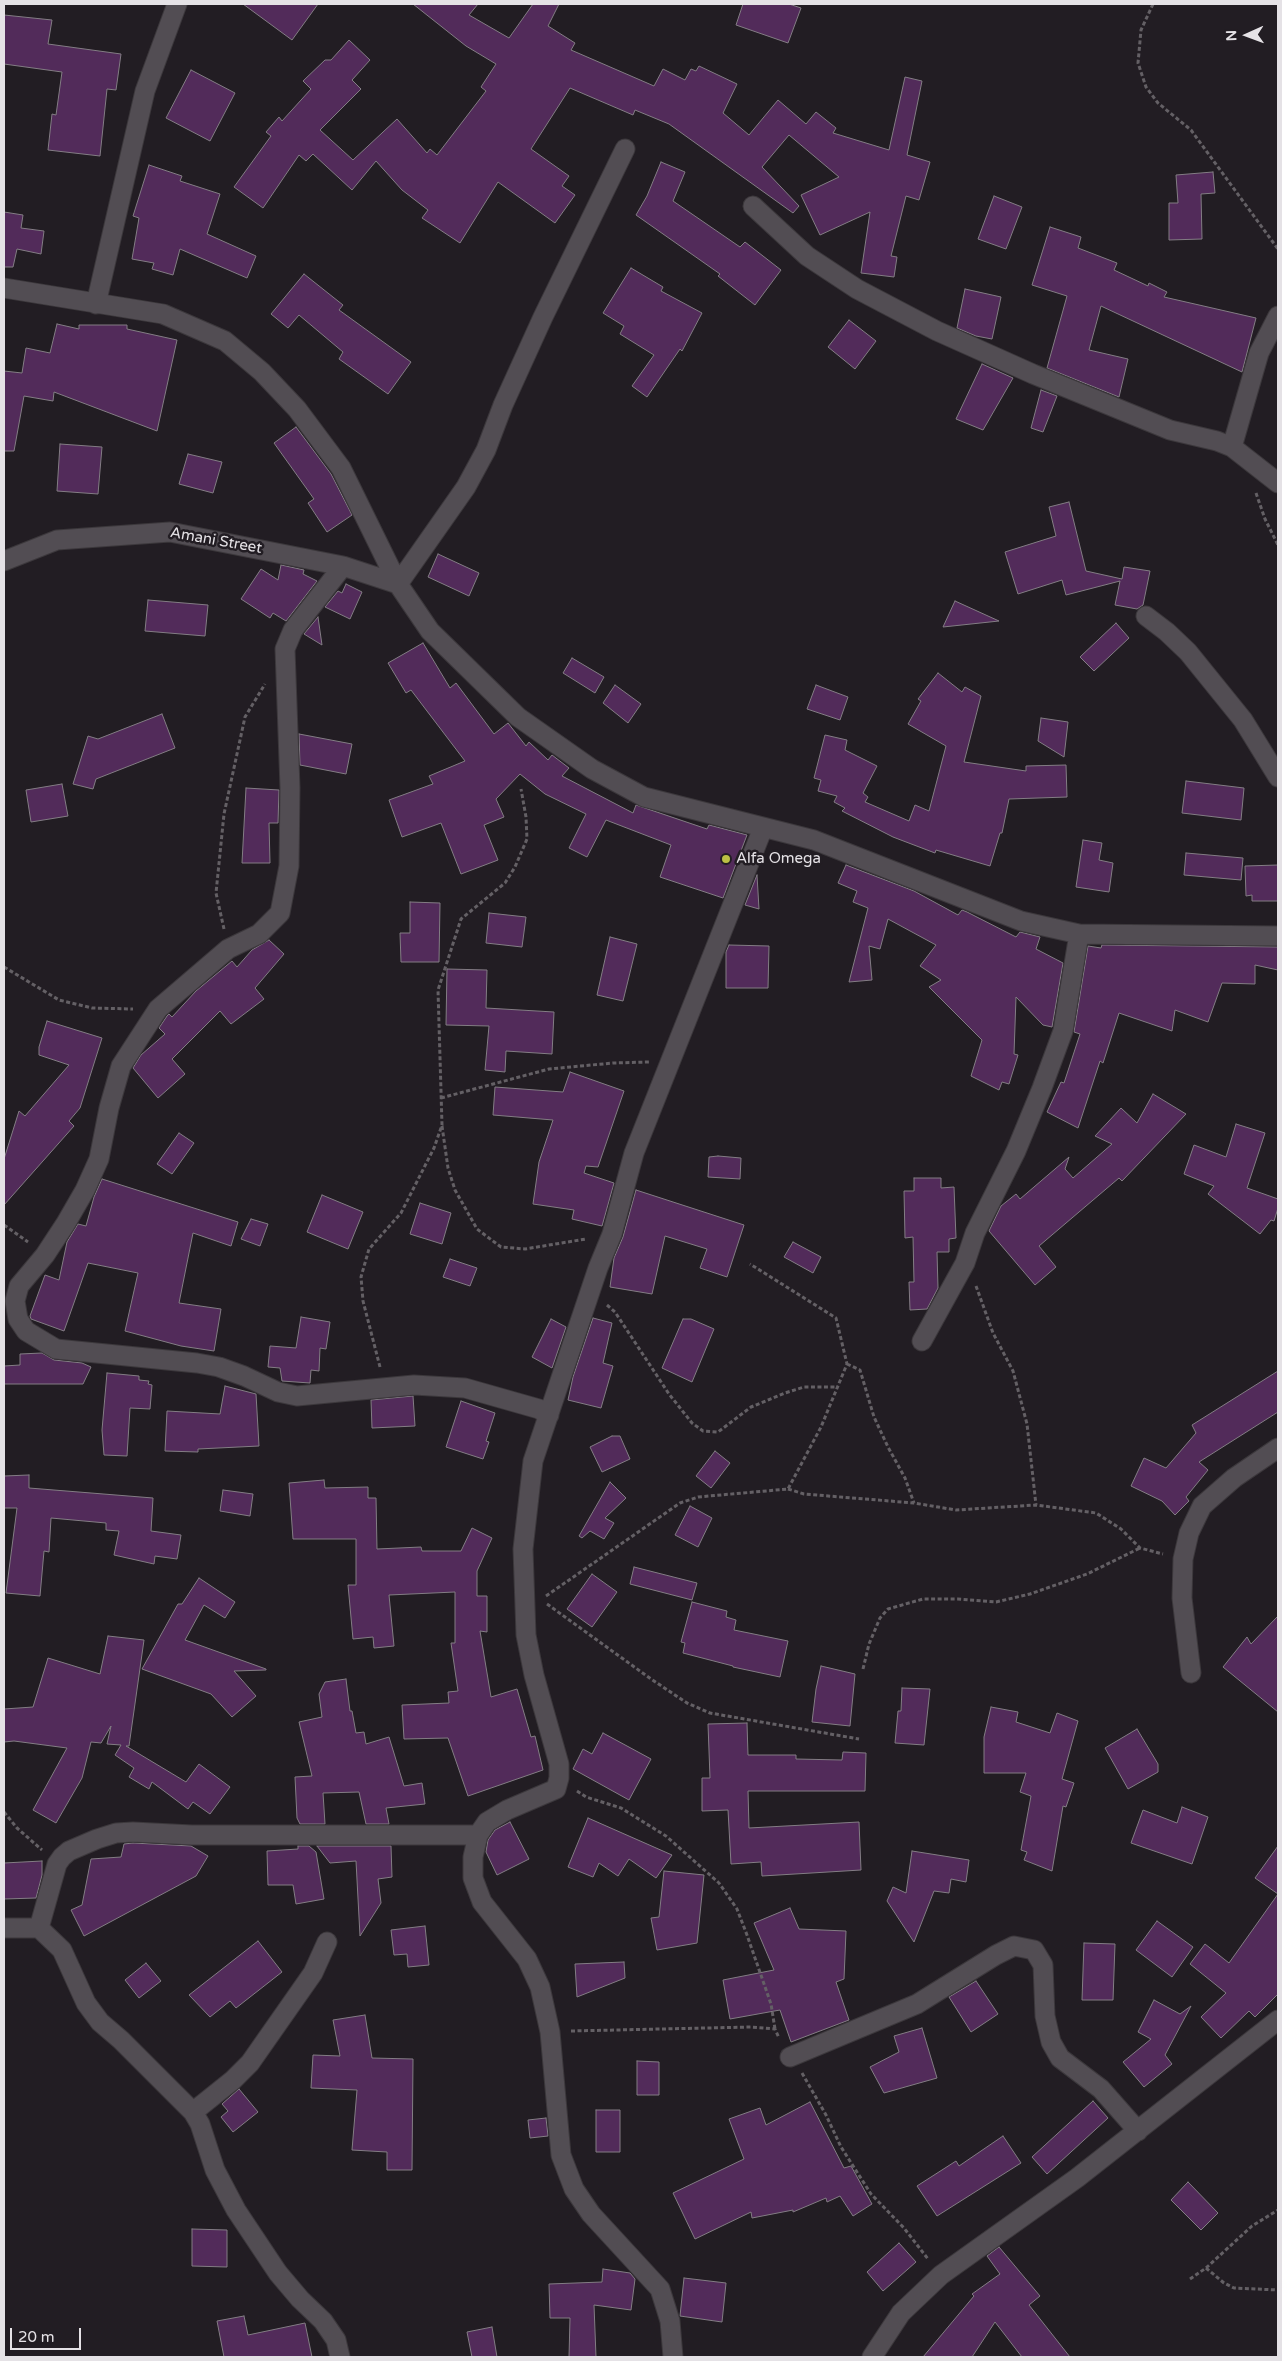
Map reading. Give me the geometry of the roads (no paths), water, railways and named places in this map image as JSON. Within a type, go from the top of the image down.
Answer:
[{"type":"street","points":[[96,304],[145,91],[177,4]]},
{"type":"street","points":[[398,584],[466,487],[478,465],[543,317],[625,149]]},
{"type":"street","points":[[753,206],[807,256],[857,289],[937,331],[1033,374],[1170,430],[1217,441],[1239,452],[1278,483]]},
{"type":"street","points":[[4,288],[163,314],[225,341],[262,372],[298,409],[341,468],[398,584],[430,630],[518,717],[592,768],[644,797],[814,840],[1021,922],[1079,934],[1278,936]]},
{"type":"street","points":[[1239,452],[1259,353],[1278,316]]},
{"type":"street","name":"Amani Street","points":[[4,561],[57,540],[170,532],[343,566],[398,584]]},
{"type":"street","points":[[343,566],[294,630],[285,649],[290,788],[289,866],[280,913],[259,934],[228,949],[158,1009],[121,1066],[109,1108],[99,1159],[85,1190],[45,1255],[19,1286],[15,1301],[18,1319],[26,1331],[56,1349],[219,1367],[278,1392],[297,1396],[414,1385],[465,1388],[538,1409],[548,1415]]},
{"type":"street","points":[[1146,616],[1167,632],[1188,652],[1244,720],[1278,777]]},
{"type":"street","points":[[673,2357],[670,2321],[660,2289],[591,2214],[574,2188],[561,2155],[550,2032],[540,1987],[527,1959],[482,1902],[473,1878],[473,1857],[478,1835],[487,1822],[556,1789],[559,1778],[559,1764],[534,1675],[526,1634],[523,1550],[532,1470],[548,1415],[592,1291],[598,1268],[612,1234],[634,1153],[721,939],[763,828]]},
{"type":"street","points":[[922,1340],[965,1263],[975,1233],[1016,1151],[1063,1031],[1079,934]]},
{"type":"street","points":[[1191,1672],[1182,1598],[1183,1559],[1189,1533],[1202,1506],[1234,1478],[1278,1448]]},
{"type":"street","points":[[39,1928],[57,1864],[69,1851],[97,1839],[133,1832],[192,1835],[478,1835]]},
{"type":"street","points":[[4,1928],[39,1928],[62,1950],[86,2003],[100,2022],[148,2066],[193,2112],[200,2124],[215,2170],[236,2210],[278,2273],[323,2321],[336,2340],[340,2357]]},
{"type":"street","points":[[193,2112],[233,2080],[250,2063],[313,1973],[327,1942]]},
{"type":"street","points":[[790,2056],[917,2004],[996,1955],[1014,1946],[1034,1950],[1043,1965],[1045,2016],[1051,2042],[1060,2058],[1101,2089],[1138,2131]]},
{"type":"street","points":[[872,2357],[901,2313],[941,2275],[1077,2178],[1278,2020]]},
{"type":"place","name":"Alfa Omega","points":[[726,859]]}]
